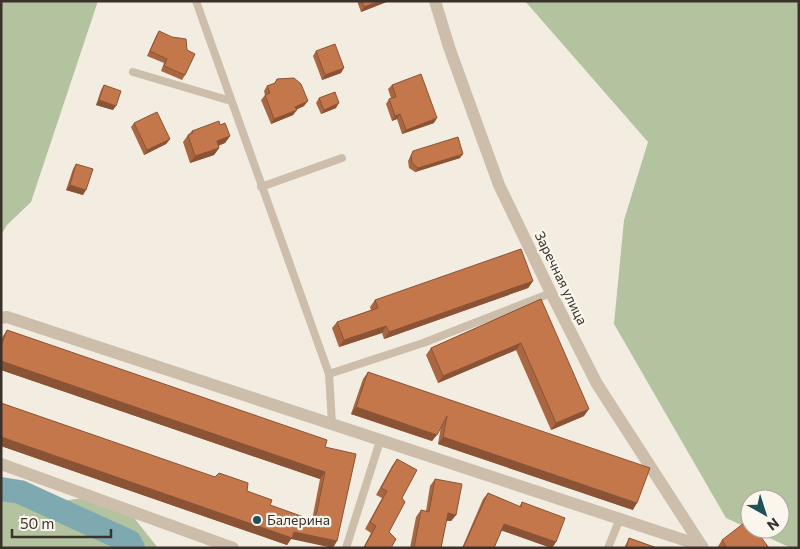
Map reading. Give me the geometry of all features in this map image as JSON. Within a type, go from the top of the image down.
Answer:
[{"type":"street","name":"Заречная улица","points":[[435,1],[449,47],[499,185],[551,293],[597,384],[702,547]]},
{"type":"street","points":[[1,318],[7,317],[17,320],[702,547]]},
{"type":"street","points":[[1,464],[233,548]]},
{"type":"lane","points":[[196,1],[328,374],[332,424]]},
{"type":"lane","points":[[133,72],[231,101]]},
{"type":"lane","points":[[261,187],[342,158]]},
{"type":"lane","points":[[328,374],[423,343],[551,293]]},
{"type":"lane","points":[[346,548],[380,441]]},
{"type":"lane","points":[[608,548],[619,520]]},
{"type":"green space","points":[[1,1],[98,1],[31,202],[7,225],[1,235]]},
{"type":"green space","points":[[525,1],[799,1],[799,548],[791,548],[772,539],[790,539],[790,489],[740,489],[740,524],[726,518],[614,324],[624,220],[648,142]]},
{"type":"green space","points":[[1,479],[48,503],[90,497],[131,514],[158,548],[1,548]]},
{"type":"building","points":[[362,1],[380,1],[364,7]]},
{"type":"building","points":[[159,31],[172,37],[186,39],[187,50],[195,54],[185,75],[164,66],[167,59],[150,51]]},
{"type":"building","points":[[335,44],[344,68],[325,75],[316,51]]},
{"type":"building","points":[[421,74],[437,118],[406,130],[400,114],[395,116],[389,99],[396,97],[392,85]]},
{"type":"building","points":[[294,78],[301,84],[308,101],[295,107],[297,110],[274,119],[265,95],[270,93],[267,86],[275,83],[277,79]]},
{"type":"building","points":[[104,85],[121,91],[116,106],[99,100]]},
{"type":"building","points":[[335,92],[339,103],[324,110],[319,98]]},
{"type":"building","points":[[157,112],[170,139],[147,150],[134,123]]},
{"type":"building","points":[[219,121],[220,125],[225,123],[230,136],[217,141],[219,148],[195,156],[188,135],[193,133],[192,131]]},
{"type":"building","points":[[458,137],[463,154],[418,168],[412,163],[411,156],[413,151]]},
{"type":"building","points":[[76,164],[93,169],[86,190],[70,185]]},
{"type":"building","points":[[521,249],[533,281],[389,332],[386,326],[344,340],[337,322],[378,308],[375,300]]},
{"type":"building","points":[[541,299],[589,409],[556,423],[521,343],[443,376],[431,348]]},
{"type":"building","points":[[7,330],[327,440],[325,447],[356,454],[337,541],[294,532],[292,538],[1,437],[1,403],[215,477],[219,473],[248,483],[247,491],[272,500],[270,505],[315,521],[325,472],[1,361],[1,346]]},
{"type":"building","points":[[368,372],[650,468],[637,503],[443,437],[447,416],[437,435],[356,407]]},
{"type":"building","points":[[397,459],[417,470],[402,498],[405,502],[389,532],[396,539],[391,548],[364,548],[376,526],[370,522],[387,491],[381,488]]},
{"type":"building","points":[[435,479],[462,484],[456,515],[448,513],[441,548],[414,548],[421,510],[429,512]]},
{"type":"building","points":[[488,493],[521,507],[522,502],[565,518],[556,542],[504,524],[494,548],[463,548]]},
{"type":"building","points":[[740,526],[740,539],[762,539],[769,548],[727,548],[722,540]]},
{"type":"building","points":[[629,538],[657,548],[626,548]]},
{"type":"waterway","points":[[1,489],[20,492],[130,542],[133,548]]},
{"type":"place","name":"Балерина","points":[[257,520]]}]
